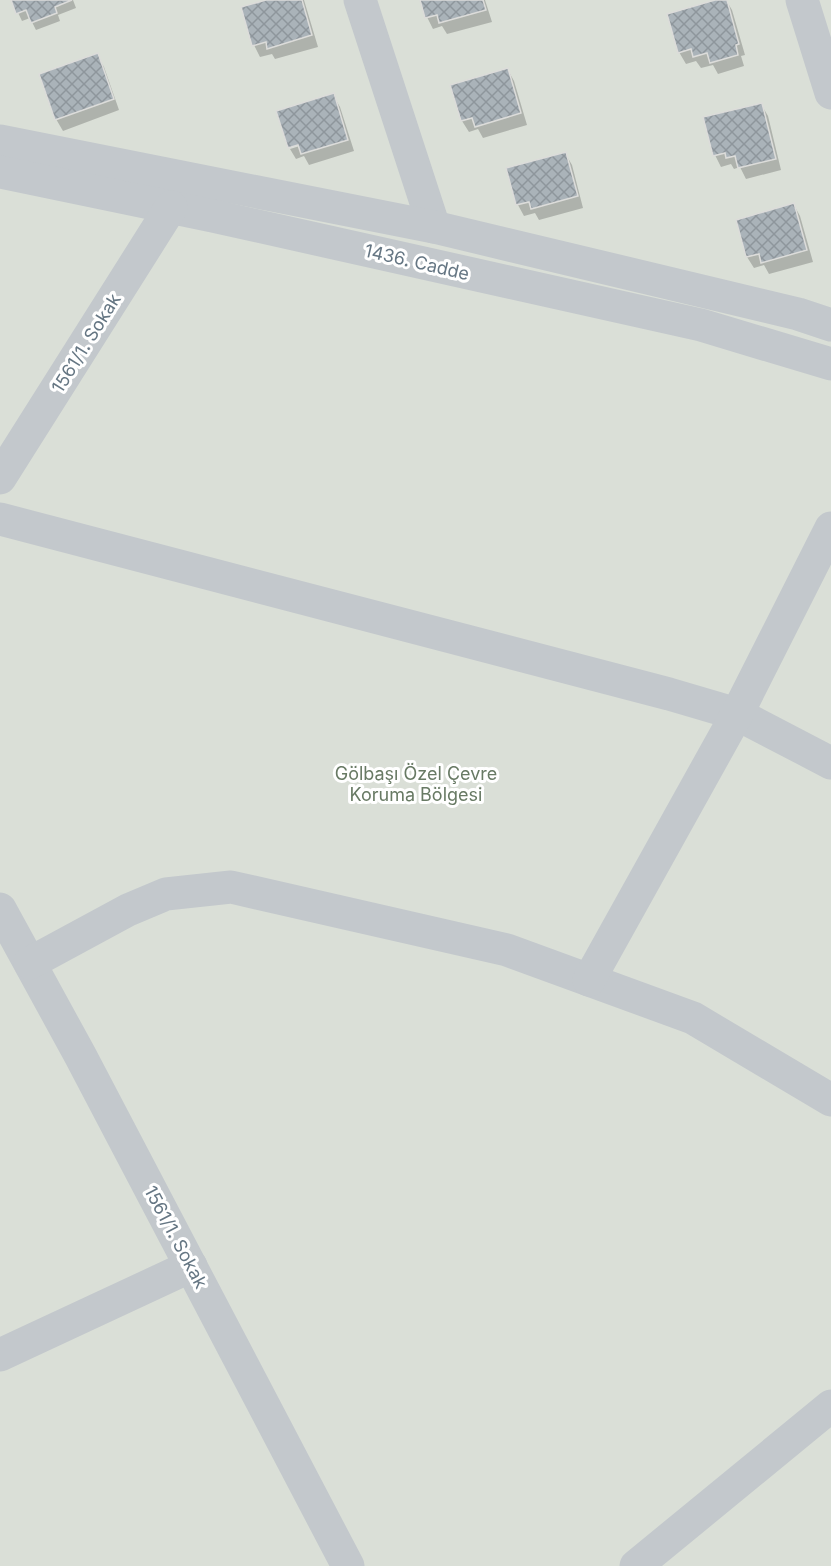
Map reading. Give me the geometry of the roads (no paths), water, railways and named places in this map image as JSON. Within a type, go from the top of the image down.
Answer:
[{"type":"street","points":[[360,0],[434,227]]},
{"type":"street","points":[[801,0],[831,93]]},
{"type":"street","name":"1436. Cadde","points":[[1,148],[434,227],[798,314],[831,325]]},
{"type":"street","name":"1436. Cadde","points":[[1,148],[171,207],[701,325],[831,364]]},
{"type":"street","name":"1561/1. Sokak","points":[[0,478],[171,207]]},
{"type":"street","points":[[0,519],[635,685],[737,714],[831,763]]},
{"type":"street","points":[[589,981],[737,714],[831,528]]},
{"type":"street","points":[[30,963],[128,910],[166,894],[231,887],[507,950],[693,1018],[831,1101]]},
{"type":"street","name":"1561/1. Sokak","points":[[0,909],[80,1055],[348,1566]]},
{"type":"street","points":[[0,1354],[191,1266]]},
{"type":"street","points":[[636,1566],[831,1406]]},
{"type":"park label","name":"Gölbaşı Özel Çevre Koruma Bölgesi","points":[[416,783]]}]
